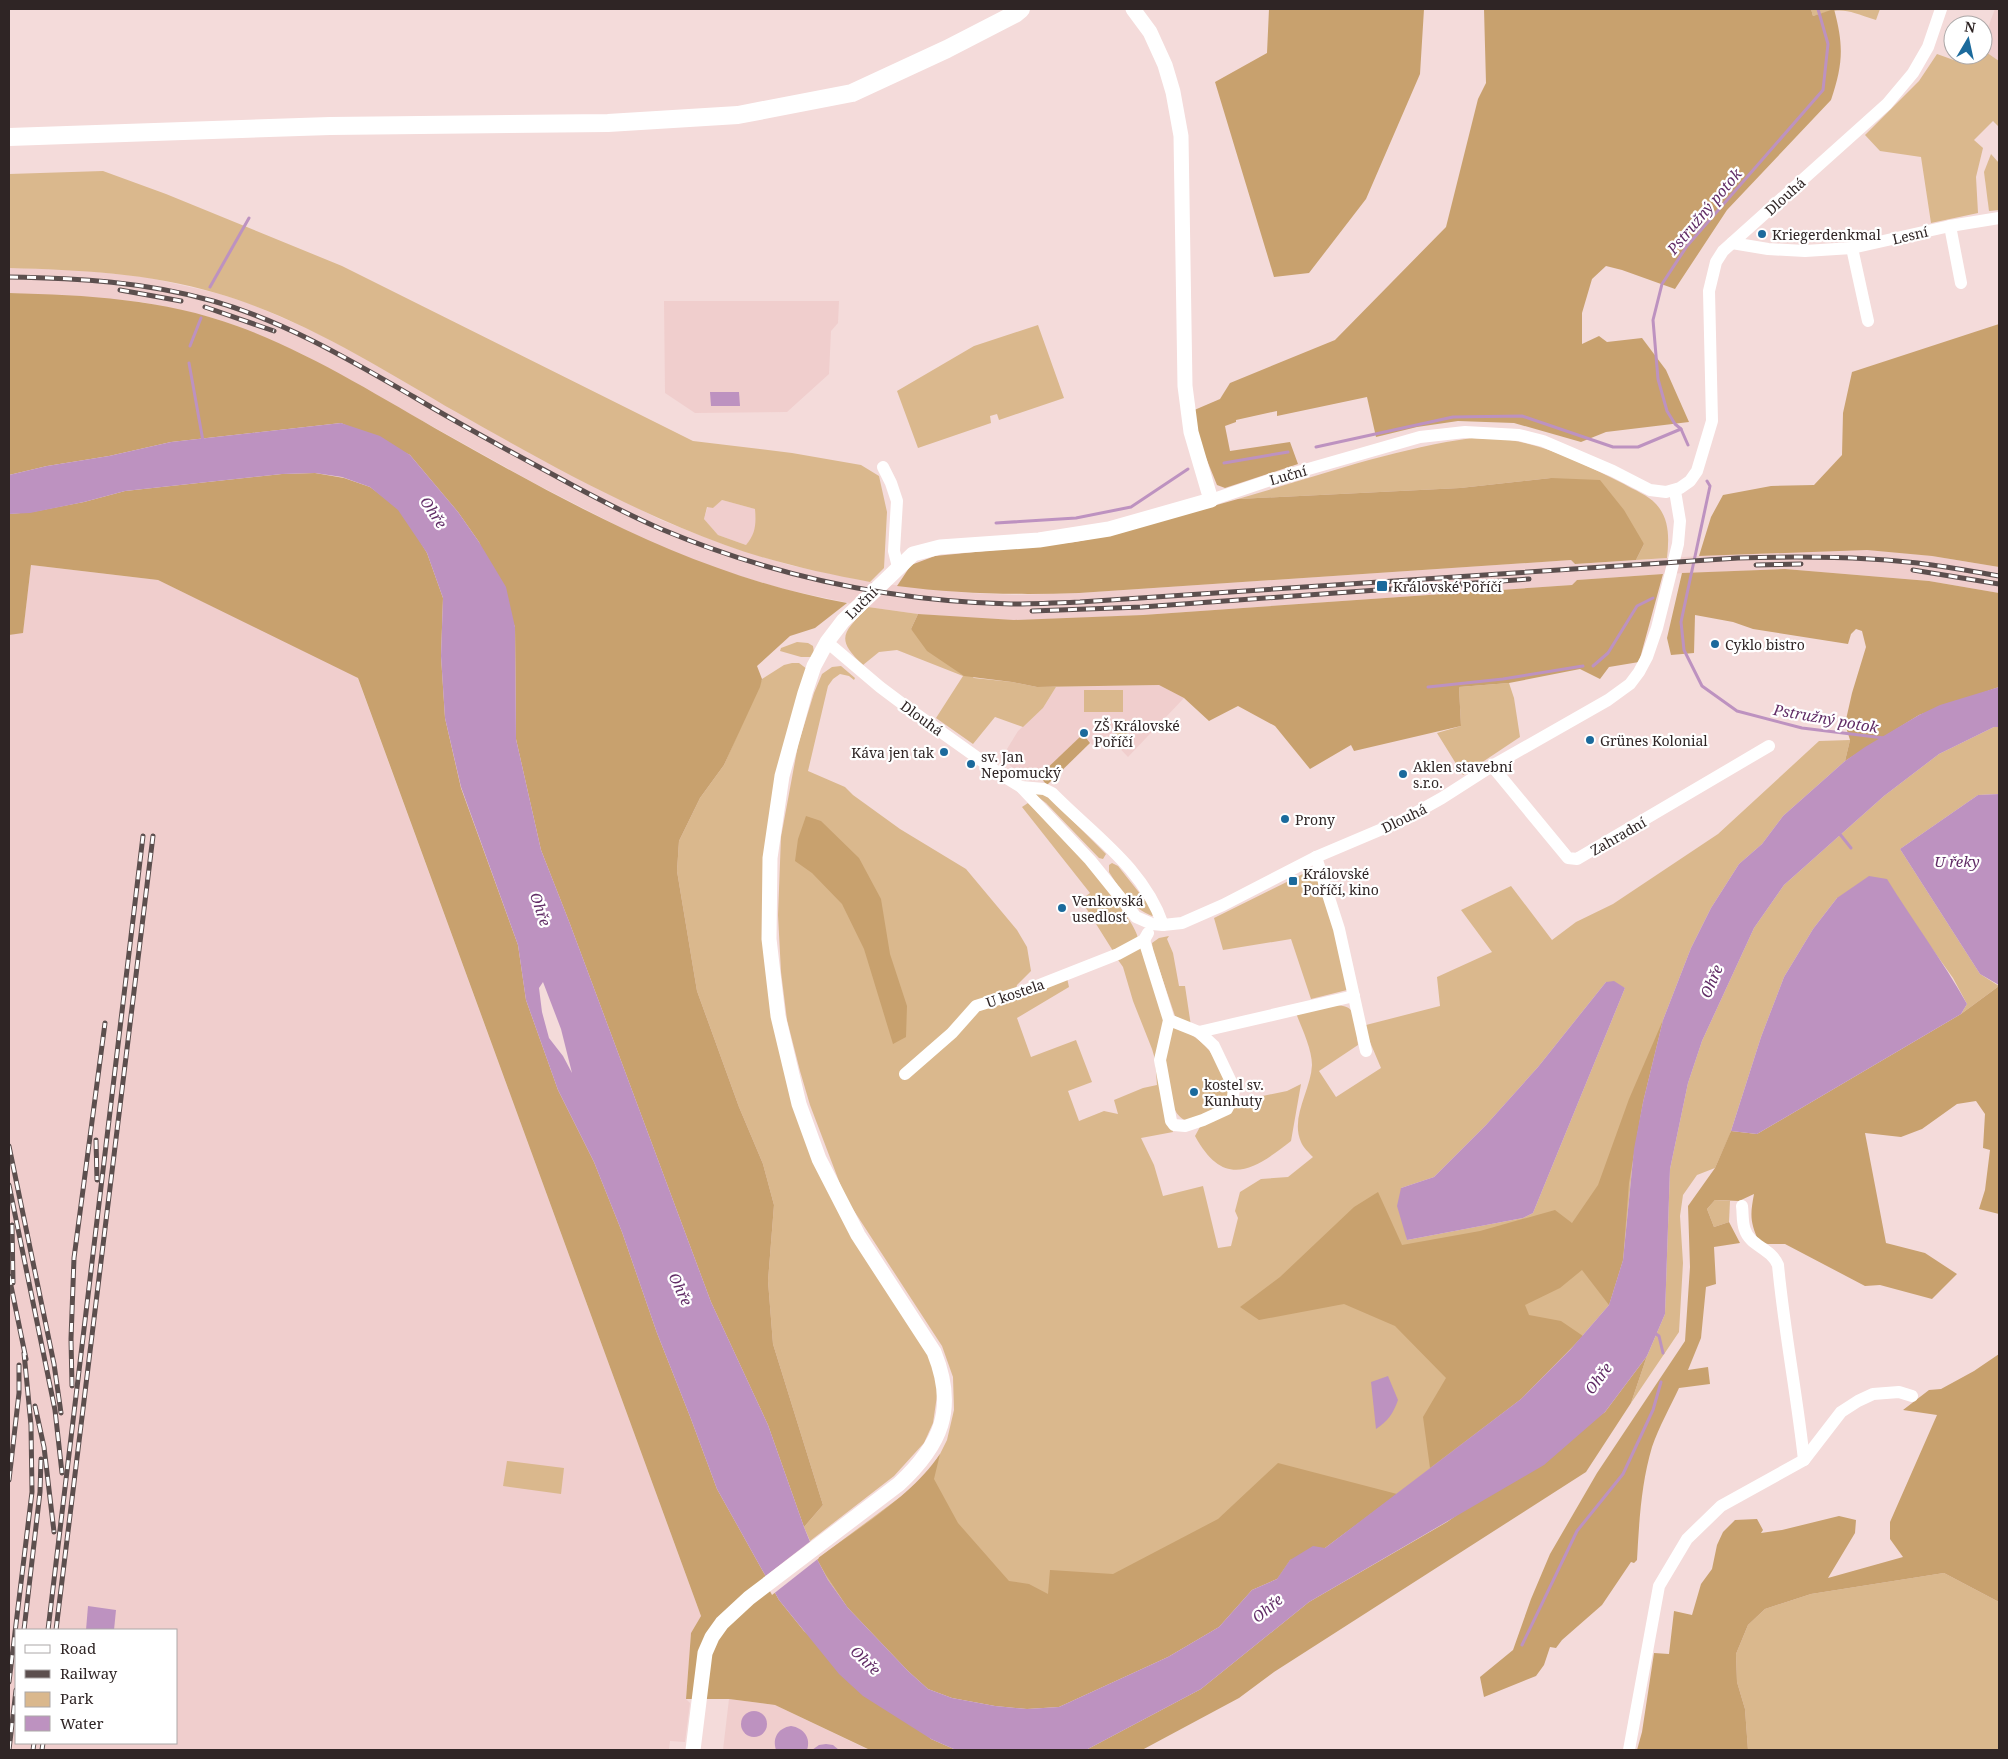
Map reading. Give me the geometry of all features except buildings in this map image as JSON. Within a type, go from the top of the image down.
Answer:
[{"type":"main road","points":[[9,137],[330,126],[608,123],[738,115],[852,93],[947,49],[1015,14],[1021,9]]},
{"type":"street","points":[[1133,9],[1150,32],[1165,65],[1182,136],[1185,386],[1191,432],[1211,500]]},
{"type":"street","name":"Dlouhá","points":[[827,642],[880,687],[916,714],[1002,776],[1021,787],[1090,860],[1131,913],[1141,920],[1157,924],[1182,923],[1316,857],[1401,821],[1442,798],[1492,766],[1608,700],[1630,684],[1639,672],[1647,657],[1666,594],[1678,544],[1680,521],[1675,491],[1686,485],[1697,472],[1712,421],[1709,291],[1716,262],[1723,251],[1887,104],[1913,73],[1928,47],[1941,9]]},
{"type":"street","name":"Lesní","points":[[1732,243],[1768,249],[1805,251],[1852,248],[1950,226],[1999,218]]},
{"type":"street","points":[[1950,226],[1961,283]]},
{"type":"street","points":[[1852,248],[1868,321]]},
{"type":"street","name":"Luční","points":[[693,1750],[705,1653],[712,1637],[722,1623],[749,1598],[892,1490],[929,1453],[938,1436],[942,1420],[944,1400],[940,1368],[934,1352],[858,1235],[819,1159],[799,1104],[778,1016],[769,939],[769,888],[773,831],[782,776],[796,721],[814,666],[827,642],[843,620],[913,554],[940,547],[1039,540],[1109,529],[1420,436],[1465,432],[1519,435],[1543,441],[1613,471],[1644,488],[1657,492],[1675,491]]},
{"type":"street","points":[[883,467],[897,501],[894,551],[898,567]]},
{"type":"street","name":"Zahradní","points":[[1492,766],[1568,858],[1577,859],[1769,746]]},
{"type":"street","name":"Dlouhá","points":[[1021,787],[1044,789],[1052,793],[1098,836],[1140,880],[1158,910],[1157,924]]},
{"type":"street","points":[[1316,857],[1339,929],[1366,1051]]},
{"type":"street","points":[[1157,924],[1144,940],[1169,1020],[1160,1060],[1171,1121],[1178,1126],[1185,1126],[1227,1110],[1234,1088],[1214,1046],[1199,1032],[1169,1020]]},
{"type":"street","name":"U kostela","points":[[905,1074],[952,1033],[976,1006],[1033,988],[1118,954],[1144,940]]},
{"type":"street","points":[[1199,1032],[1354,996]]},
{"type":"street","points":[[1742,1206],[1744,1230],[1750,1240],[1775,1258],[1778,1265],[1782,1309],[1797,1395],[1804,1460]]},
{"type":"street","points":[[1629,1750],[1659,1586],[1686,1540],[1721,1506],[1804,1460],[1841,1412],[1858,1401],[1874,1394],[1899,1392],[1912,1396]]},
{"type":"shaded area","points":[[1269,9],[1424,9],[1420,74],[1366,199],[1309,273],[1274,277],[1215,82],[1267,53]]},
{"type":"shaded area","points":[[1484,9],[1811,9],[1813,16],[1834,9],[1841,45],[1841,55],[1838,76],[1831,100],[1727,210],[1675,289],[1606,266],[1592,279],[1582,313],[1582,344],[1599,336],[1607,342],[1642,338],[1666,370],[1689,422],[1606,432],[1581,442],[1514,423],[1458,421],[1417,427],[1376,437],[1367,397],[1277,416],[1277,411],[1236,420],[1236,422],[1225,426],[1230,451],[1290,442],[1298,464],[1225,488],[1217,485],[1204,453],[1192,411],[1220,399],[1230,383],[1335,340],[1446,227],[1478,99],[1486,83]]},
{"type":"shaded area","points":[[1995,9],[1999,9],[1999,61],[1993,57],[1993,15]]},
{"type":"shaded area","points":[[9,268],[78,270],[146,277],[246,302],[313,331],[374,363],[548,462],[661,520],[728,546],[789,565],[876,583],[970,593],[1014,595],[1079,593],[1571,560],[1575,564],[1699,556],[1867,549],[1932,556],[1999,567],[1999,593],[1929,581],[1785,569],[1663,574],[1577,580],[1572,585],[1080,618],[1014,620],[969,618],[918,614],[868,607],[783,589],[720,570],[651,543],[536,484],[302,354],[237,326],[209,317],[142,302],[9,293]]},
{"type":"shaded area","points":[[9,293],[96,297],[153,304],[209,317],[237,326],[318,362],[543,488],[640,536],[740,576],[792,591],[847,603],[815,628],[790,636],[757,666],[762,679],[760,687],[724,765],[700,798],[679,841],[677,871],[697,991],[739,1107],[763,1164],[774,1205],[768,1281],[773,1344],[823,1505],[804,1527],[768,1425],[711,1302],[541,850],[516,739],[515,627],[479,542],[458,512],[410,455],[341,423],[171,442],[9,475]]},
{"type":"shaded area","points":[[664,301],[839,301],[838,323],[831,331],[829,374],[787,412],[695,413],[665,393]]},
{"type":"shaded area","points":[[1999,324],[1999,567],[1932,556],[1867,550],[1699,556],[1711,517],[1723,495],[1771,486],[1814,485],[1842,455],[1843,413],[1852,372]]},
{"type":"shaded area","points":[[315,473],[344,478],[370,487],[401,510],[427,553],[443,598],[441,656],[445,718],[461,788],[518,945],[526,1000],[558,1090],[594,1162],[622,1232],[657,1333],[717,1489],[779,1600],[804,1631],[931,1739],[956,1750],[870,1750],[775,1705],[729,1699],[686,1699],[691,1633],[701,1616],[358,678],[158,580],[31,565],[23,633],[9,635],[9,514],[32,512],[84,502],[125,491],[282,474]]},
{"type":"shaded area","points":[[1551,478],[1600,480],[1624,510],[1644,544],[1636,560],[1575,564],[1571,560],[1079,593],[988,593],[897,586],[911,565],[935,556],[1075,542],[1110,535],[1238,499],[1460,488]]},
{"type":"shaded area","points":[[722,500],[755,509],[756,527],[752,538],[746,545],[718,535],[704,519],[708,506],[713,508]]},
{"type":"shaded area","points":[[31,565],[158,580],[357,676],[701,1616],[691,1633],[686,1699],[690,1703],[685,1742],[670,1741],[669,1750],[9,1750],[9,635],[23,632]]},
{"type":"shaded area","points":[[1785,569],[1929,581],[1999,593],[1999,687],[1919,715],[1845,761],[1850,740],[1845,724],[1866,647],[1862,631],[1856,629],[1851,634],[1848,644],[1753,629],[1733,622],[1695,615],[1694,653],[1671,655],[1667,638],[1682,573]]},
{"type":"shaded area","points":[[1663,574],[1639,662],[1609,667],[1600,679],[1580,669],[1509,683],[1459,687],[1461,726],[1354,751],[1351,745],[1310,769],[1275,726],[1238,706],[1209,721],[1184,698],[1159,685],[1037,687],[964,676],[927,651],[911,629],[918,614],[1014,620],[1143,615],[1572,585],[1577,580]]},
{"type":"shaded area","name":"ZŠ Královské Poříčí","points":[[1159,685],[1184,698],[1128,757],[1107,735],[1094,747],[1083,734],[1040,776],[1034,773],[1027,779],[1003,760],[1009,752],[1007,749],[1018,731],[1043,708],[1056,687]]},
{"type":"shaded area","points":[[1083,734],[1090,743],[1047,785],[1039,776]]},
{"type":"shaded area","points":[[806,816],[821,821],[859,858],[881,899],[890,954],[907,1006],[906,1037],[893,1044],[864,949],[842,904],[812,873],[795,861],[798,839]]},
{"type":"shaded area","points":[[1999,986],[1999,1214],[1979,1209],[1985,1190],[1990,1150],[1983,1148],[1985,1114],[1976,1101],[1957,1104],[1922,1129],[1901,1137],[1865,1133],[1886,1243],[1925,1253],[1957,1274],[1932,1299],[1880,1285],[1865,1286],[1785,1244],[1759,1242],[1752,1218],[1754,1194],[1739,1201],[1715,1200],[1707,1209],[1714,1227],[1729,1222],[1740,1243],[1714,1247],[1716,1284],[1706,1287],[1701,1338],[1688,1370],[1708,1367],[1710,1384],[1679,1388],[1661,1425],[1648,1461],[1643,1490],[1637,1560],[1634,1563],[1631,1562],[1602,1605],[1562,1640],[1556,1648],[1550,1647],[1544,1665],[1536,1676],[1484,1697],[1480,1677],[1513,1650],[1531,1599],[1550,1554],[1597,1473],[1685,1341],[1690,1267],[1688,1206],[1715,1168],[1731,1131],[1757,1134],[1961,1014]]},
{"type":"shaded area","points":[[1663,1020],[1643,1102],[1629,1183],[1623,1260],[1609,1305],[1582,1270],[1560,1288],[1525,1305],[1529,1315],[1561,1321],[1583,1336],[1521,1399],[1430,1468],[1423,1417],[1446,1378],[1395,1326],[1344,1304],[1259,1320],[1240,1307],[1280,1277],[1354,1207],[1378,1192],[1402,1245],[1480,1231],[1555,1210],[1572,1223],[1598,1185],[1629,1099]]},
{"type":"shaded area","points":[[1999,1354],[1999,1602],[1944,1573],[1811,1594],[1765,1609],[1748,1625],[1736,1654],[1737,1682],[1745,1709],[1748,1750],[1637,1750],[1642,1732],[1654,1653],[1669,1654],[1674,1611],[1692,1615],[1701,1584],[1712,1569],[1717,1545],[1723,1532],[1735,1520],[1757,1519],[1763,1530],[1761,1533],[1782,1530],[1839,1516],[1856,1520],[1855,1533],[1828,1578],[1903,1557],[1890,1539],[1890,1522],[1937,1415],[1903,1410],[1929,1390],[1941,1389],[1974,1371]]},
{"type":"shaded area","points":[[1647,1356],[1631,1403],[1586,1472],[1274,1672],[1239,1698],[1142,1750],[1086,1750],[1201,1689],[1309,1602],[1447,1522],[1605,1412]]},
{"type":"shaded area","points":[[940,1454],[934,1479],[958,1523],[1009,1581],[1029,1584],[1048,1594],[1050,1570],[1113,1574],[1218,1519],[1278,1463],[1397,1494],[1325,1548],[1290,1560],[1277,1579],[1252,1590],[1219,1627],[1168,1657],[1059,1707],[1027,1709],[995,1706],[952,1698],[928,1689],[908,1671],[848,1608],[817,1559],[900,1498],[915,1484]]},
{"type":"shaded area","points":[[729,1699],[775,1705],[869,1750],[723,1750]]},
{"type":"green space","points":[[1811,9],[1880,9],[1876,20],[1839,10],[1813,16]]},
{"type":"green space","points":[[1937,54],[1943,56],[1943,65],[1993,65],[1993,57],[1999,61],[1999,124],[1998,126],[1993,121],[1974,140],[1983,148],[1976,177],[1978,213],[1931,223],[1921,157],[1880,151],[1865,135],[1919,81]]},
{"type":"green space","points":[[1991,154],[1999,163],[1999,210],[1989,211],[1984,172]]},
{"type":"green space","points":[[103,171],[166,194],[342,266],[693,441],[792,453],[861,465],[879,476],[887,512],[884,568],[870,582],[779,562],[690,532],[589,485],[370,362],[310,330],[248,303],[191,286],[140,277],[61,270],[9,268],[9,174]],"holes":[[[722,500],[755,509],[755,528],[746,545],[718,535],[704,519],[707,507],[713,508]]]},
{"type":"green space","points":[[1038,325],[1064,398],[999,420],[997,414],[990,416],[991,423],[918,448],[897,391],[974,346]]},
{"type":"green space","points":[[1472,438],[1505,439],[1540,447],[1583,464],[1645,495],[1656,504],[1664,516],[1668,530],[1667,558],[1636,560],[1644,544],[1551,478],[1460,488],[1238,499],[1383,456]]},
{"type":"green space","points":[[868,607],[918,614],[911,629],[974,678],[1037,687],[1056,687],[1043,708],[1023,727],[995,717],[973,744],[936,718],[963,676],[897,650],[879,652],[863,665],[854,656],[848,648],[846,635],[848,629]]},
{"type":"green space","points":[[797,642],[808,643],[813,646],[814,653],[811,657],[801,657],[780,651],[781,648]]},
{"type":"green space","points":[[799,663],[807,669],[763,878],[798,1115],[922,1341],[933,1367],[938,1389],[933,1423],[924,1443],[894,1476],[810,1541],[804,1527],[823,1505],[773,1344],[768,1281],[774,1205],[763,1164],[739,1107],[697,991],[677,871],[679,841],[700,798],[724,765],[762,679],[784,665]]},
{"type":"green space","points":[[841,666],[855,678],[854,680],[849,676],[840,674],[828,686],[808,771],[845,787],[853,795],[900,829],[966,869],[1017,930],[1027,947],[1031,971],[1017,985],[1014,999],[1067,978],[1069,987],[1017,1018],[1031,1057],[1076,1040],[1092,1082],[1068,1091],[1079,1121],[1104,1111],[1118,1114],[1114,1100],[1143,1088],[1157,1085],[1155,1059],[1152,1049],[1133,1001],[1123,967],[1116,957],[1141,947],[1165,1020],[1168,1116],[1173,1132],[1141,1138],[1154,1165],[1163,1196],[1203,1186],[1218,1248],[1231,1246],[1238,1218],[1235,1211],[1240,1192],[1261,1179],[1288,1177],[1313,1157],[1302,1144],[1298,1133],[1299,1113],[1311,1074],[1312,1059],[1296,1013],[1335,1005],[1349,1008],[1353,1013],[1358,1045],[1319,1071],[1336,1097],[1381,1068],[1367,1035],[1366,1025],[1440,1006],[1437,977],[1492,952],[1461,910],[1511,886],[1552,940],[1576,922],[1613,904],[1718,834],[1819,741],[1850,740],[1845,761],[1783,816],[1762,844],[1739,864],[1711,908],[1691,948],[1663,1020],[1643,1102],[1634,1149],[1623,1260],[1609,1305],[1570,1350],[1521,1399],[1365,1519],[1277,1579],[848,1608],[828,1580],[817,1559],[907,1492],[929,1471],[947,1440],[954,1410],[953,1377],[942,1346],[845,1197],[810,1105],[787,1020],[781,972],[778,915],[781,837],[798,745],[822,674],[832,667]],"holes":[[[1606,982],[1625,988],[1533,1213],[1523,1218],[1407,1240],[1401,1188],[1434,1177],[1486,1125],[1538,1067]]]},
{"type":"green space","points":[[1509,683],[1514,698],[1520,737],[1463,775],[1437,733],[1461,726],[1459,687]]},
{"type":"green space","points":[[1084,690],[1123,690],[1123,712],[1084,712]]},
{"type":"green space","points":[[1114,720],[1126,720],[1128,736],[1116,737],[1113,729]]},
{"type":"green space","points":[[1994,727],[1999,727],[1999,794],[1978,795],[1900,849],[1980,974],[1999,986],[1961,1014],[1967,1004],[1953,978],[1921,933],[1837,898],[1813,929],[1784,977],[1761,1037],[1730,1134],[1715,1168],[1697,1175],[1683,1195],[1680,1216],[1683,1263],[1679,1332],[1631,1403],[1647,1356],[1665,1314],[1670,1169],[1688,1083],[1702,1041],[1754,928],[1784,885],[1884,796],[1939,754]]},
{"type":"green space","points":[[1039,791],[1052,800],[1106,854],[1103,859],[1099,858],[1046,803],[1034,794]]},
{"type":"green space","points":[[1028,803],[1080,854],[1123,910],[1131,922],[1138,939],[1113,951],[1081,900],[1090,893],[1022,807]]},
{"type":"green space","points":[[1112,863],[1118,866],[1149,905],[1154,915],[1145,913],[1138,908],[1122,891],[1109,872],[1109,865]]},
{"type":"green space","points":[[1315,868],[1336,932],[1347,990],[1311,999],[1291,939],[1223,950],[1214,918]]},
{"type":"green space","points":[[1169,936],[1167,939],[1173,953],[1179,986],[1185,986],[1191,1026],[1175,1016],[1153,951],[1152,943],[1159,938]]},
{"type":"green space","points":[[1173,1026],[1203,1043],[1214,1057],[1230,1087],[1226,1105],[1203,1117],[1190,1121],[1183,1119],[1177,1113],[1172,1104],[1167,1082],[1165,1053]]},
{"type":"green space","points":[[1301,1084],[1291,1141],[1252,1167],[1240,1170],[1228,1169],[1217,1163],[1206,1153],[1195,1136],[1201,1125],[1253,1098],[1287,1091]]},
{"type":"green space","points":[[1715,1200],[1730,1201],[1729,1222],[1714,1227],[1707,1209]]},
{"type":"green space","points":[[507,1461],[564,1468],[561,1494],[503,1486]]},
{"type":"green space","points":[[1944,1573],[1999,1602],[1999,1750],[1748,1750],[1745,1709],[1737,1682],[1736,1654],[1748,1625],[1765,1609],[1811,1594]]},
{"type":"water","points":[[710,392],[739,392],[740,406],[711,406]]},
{"type":"water","name":"Ohře","points":[[341,423],[380,436],[410,455],[458,512],[479,542],[506,587],[515,627],[516,739],[541,850],[711,1302],[768,1425],[817,1559],[828,1580],[848,1608],[908,1671],[928,1689],[952,1698],[995,1706],[1027,1709],[1059,1707],[1168,1657],[1219,1627],[1252,1590],[1277,1579],[1290,1560],[1313,1546],[1325,1548],[1521,1399],[1570,1350],[1609,1305],[1623,1260],[1634,1149],[1643,1102],[1663,1020],[1691,948],[1711,908],[1739,864],[1762,844],[1783,816],[1845,761],[1919,715],[1940,705],[1999,687],[1999,727],[1994,727],[1939,754],[1884,796],[1784,885],[1754,928],[1702,1041],[1688,1083],[1670,1169],[1665,1314],[1647,1356],[1605,1412],[1544,1465],[1309,1602],[1201,1689],[1086,1750],[956,1750],[931,1739],[863,1696],[839,1674],[779,1600],[717,1489],[657,1333],[622,1232],[594,1162],[558,1090],[526,1000],[518,945],[461,787],[445,718],[441,656],[443,598],[427,553],[398,510],[370,487],[342,477],[315,473],[282,474],[125,491],[30,513],[9,514],[9,475],[171,442]],"holes":[[[543,982],[561,1029],[572,1073],[563,1056],[549,1038],[542,1012],[539,988]]]},
{"type":"water","name":"U řeky","points":[[1999,794],[1999,985],[1980,974],[1900,849],[1978,795]]},
{"type":"water","points":[[1869,876],[1887,879],[1967,1004],[1961,1014],[1757,1134],[1731,1131],[1761,1037],[1784,977],[1813,929],[1837,898]]},
{"type":"water","points":[[1614,981],[1625,988],[1533,1213],[1523,1218],[1407,1240],[1397,1206],[1401,1188],[1434,1177],[1486,1125],[1538,1067],[1606,982]]},
{"type":"water","points":[[1388,1376],[1398,1400],[1390,1417],[1376,1429],[1371,1382]]},
{"type":"water","points":[[88,1606],[116,1610],[114,1629],[86,1629]]},
{"type":"water","points":[[754,1711],[763,1715],[767,1724],[763,1733],[754,1737],[745,1733],[741,1724],[745,1715]]},
{"type":"water","points":[[791,1726],[800,1729],[805,1734],[808,1741],[807,1750],[776,1750],[775,1741],[777,1734],[786,1727]]},
{"type":"water","points":[[819,1745],[833,1745],[839,1750],[812,1750]]},
{"type":"pier","points":[[812,1540],[819,1558],[772,1595],[763,1578]]},
{"type":"waterway","name":"Pstružný potok","points":[[1688,445],[1681,429],[1675,424],[1667,411],[1658,379],[1653,320],[1662,284],[1687,246],[1823,90],[1828,44],[1818,9]]},
{"type":"waterway","points":[[210,287],[249,218]]},
{"type":"waterway","points":[[190,346],[201,318]]},
{"type":"waterway","points":[[189,363],[203,441]]},
{"type":"waterway","points":[[1316,447],[1453,417],[1522,416],[1613,447],[1638,447],[1681,429]]},
{"type":"waterway","points":[[1224,463],[1288,452]]},
{"type":"waterway","points":[[996,523],[1076,518],[1131,507],[1188,469]]},
{"type":"waterway","name":"Pstružný potok","points":[[1707,481],[1710,486],[1681,622],[1684,650],[1702,686],[1737,711],[1802,728],[1884,738]]},
{"type":"waterway","points":[[1593,666],[1608,653],[1637,606],[1653,598]]},
{"type":"waterway","points":[[1428,687],[1503,679],[1583,666]]},
{"type":"waterway","points":[[1839,833],[1851,848]]},
{"type":"waterway","points":[[1653,1332],[1659,1336],[1663,1353]]},
{"type":"waterway","points":[[1522,1645],[1577,1531],[1623,1474],[1653,1410],[1661,1382]]},
{"type":"railway","points":[[9,277],[61,278],[137,285],[163,289],[239,309],[291,330],[366,369],[453,420],[534,464],[606,503],[661,529],[703,546],[789,573],[833,583],[921,598],[1011,604],[1080,602],[1738,558],[1786,557],[1835,557],[1908,562],[1999,576]]},
{"type":"railway","points":[[120,290],[181,301]]},
{"type":"railway","points":[[205,307],[274,331]]},
{"type":"railway","points":[[1756,565],[1801,564]]},
{"type":"railway","points":[[1913,570],[1999,584]]},
{"type":"railway","points":[[1032,611],[1142,607],[1529,579]]},
{"type":"railway","points":[[48,1629],[143,836]]},
{"type":"railway","points":[[56,1629],[153,836]]},
{"type":"railway","points":[[72,1386],[71,1339],[74,1258],[105,1023]]},
{"type":"railway","points":[[96,1140],[97,1180]]},
{"type":"railway","points":[[9,1146],[54,1364],[61,1413]]},
{"type":"railway","points":[[9,1185],[55,1410],[62,1473]]},
{"type":"railway","points":[[12,1225],[13,1283]]},
{"type":"railway","points":[[9,1276],[26,1359]]},
{"type":"railway","points":[[15,1629],[32,1492],[31,1425],[24,1353]]},
{"type":"railway","points":[[9,1480],[19,1393],[19,1365]]},
{"type":"railway","points":[[35,1406],[44,1447],[54,1532]]},
{"type":"railway","points":[[24,1629],[40,1492],[41,1459]]},
{"type":"railway","points":[[9,1682],[15,1632]]},
{"type":"railway","points":[[9,1750],[15,1699]]},
{"type":"railway","points":[[33,1750],[34,1744]]},
{"type":"railway","points":[[42,1750],[43,1744]]},
{"type":"place","name":"Kriegerdenkmal","points":[[1762,234]]},
{"type":"place","name":"Královské Poříčí","points":[[1382,586]]},
{"type":"place","name":"Cyklo bistro","points":[[1715,644]]},
{"type":"place","name":"ZŠ Královské Poříčí","points":[[1084,733]]},
{"type":"place","name":"Grünes Kolonial","points":[[1590,740]]},
{"type":"place","name":"Káva jen tak","points":[[944,752]]},
{"type":"place","name":"sv. Jan Nepomucký","points":[[971,764]]},
{"type":"place","name":"Aklen stavební s.r.o.","points":[[1403,774]]},
{"type":"place","name":"Prony","points":[[1285,819]]},
{"type":"place","name":"Královské Poříčí, kino","points":[[1293,881]]},
{"type":"place","name":"Venkovská usedlost","points":[[1062,908]]},
{"type":"place","name":"kostel sv. Kunhuty","points":[[1194,1092]]}]
